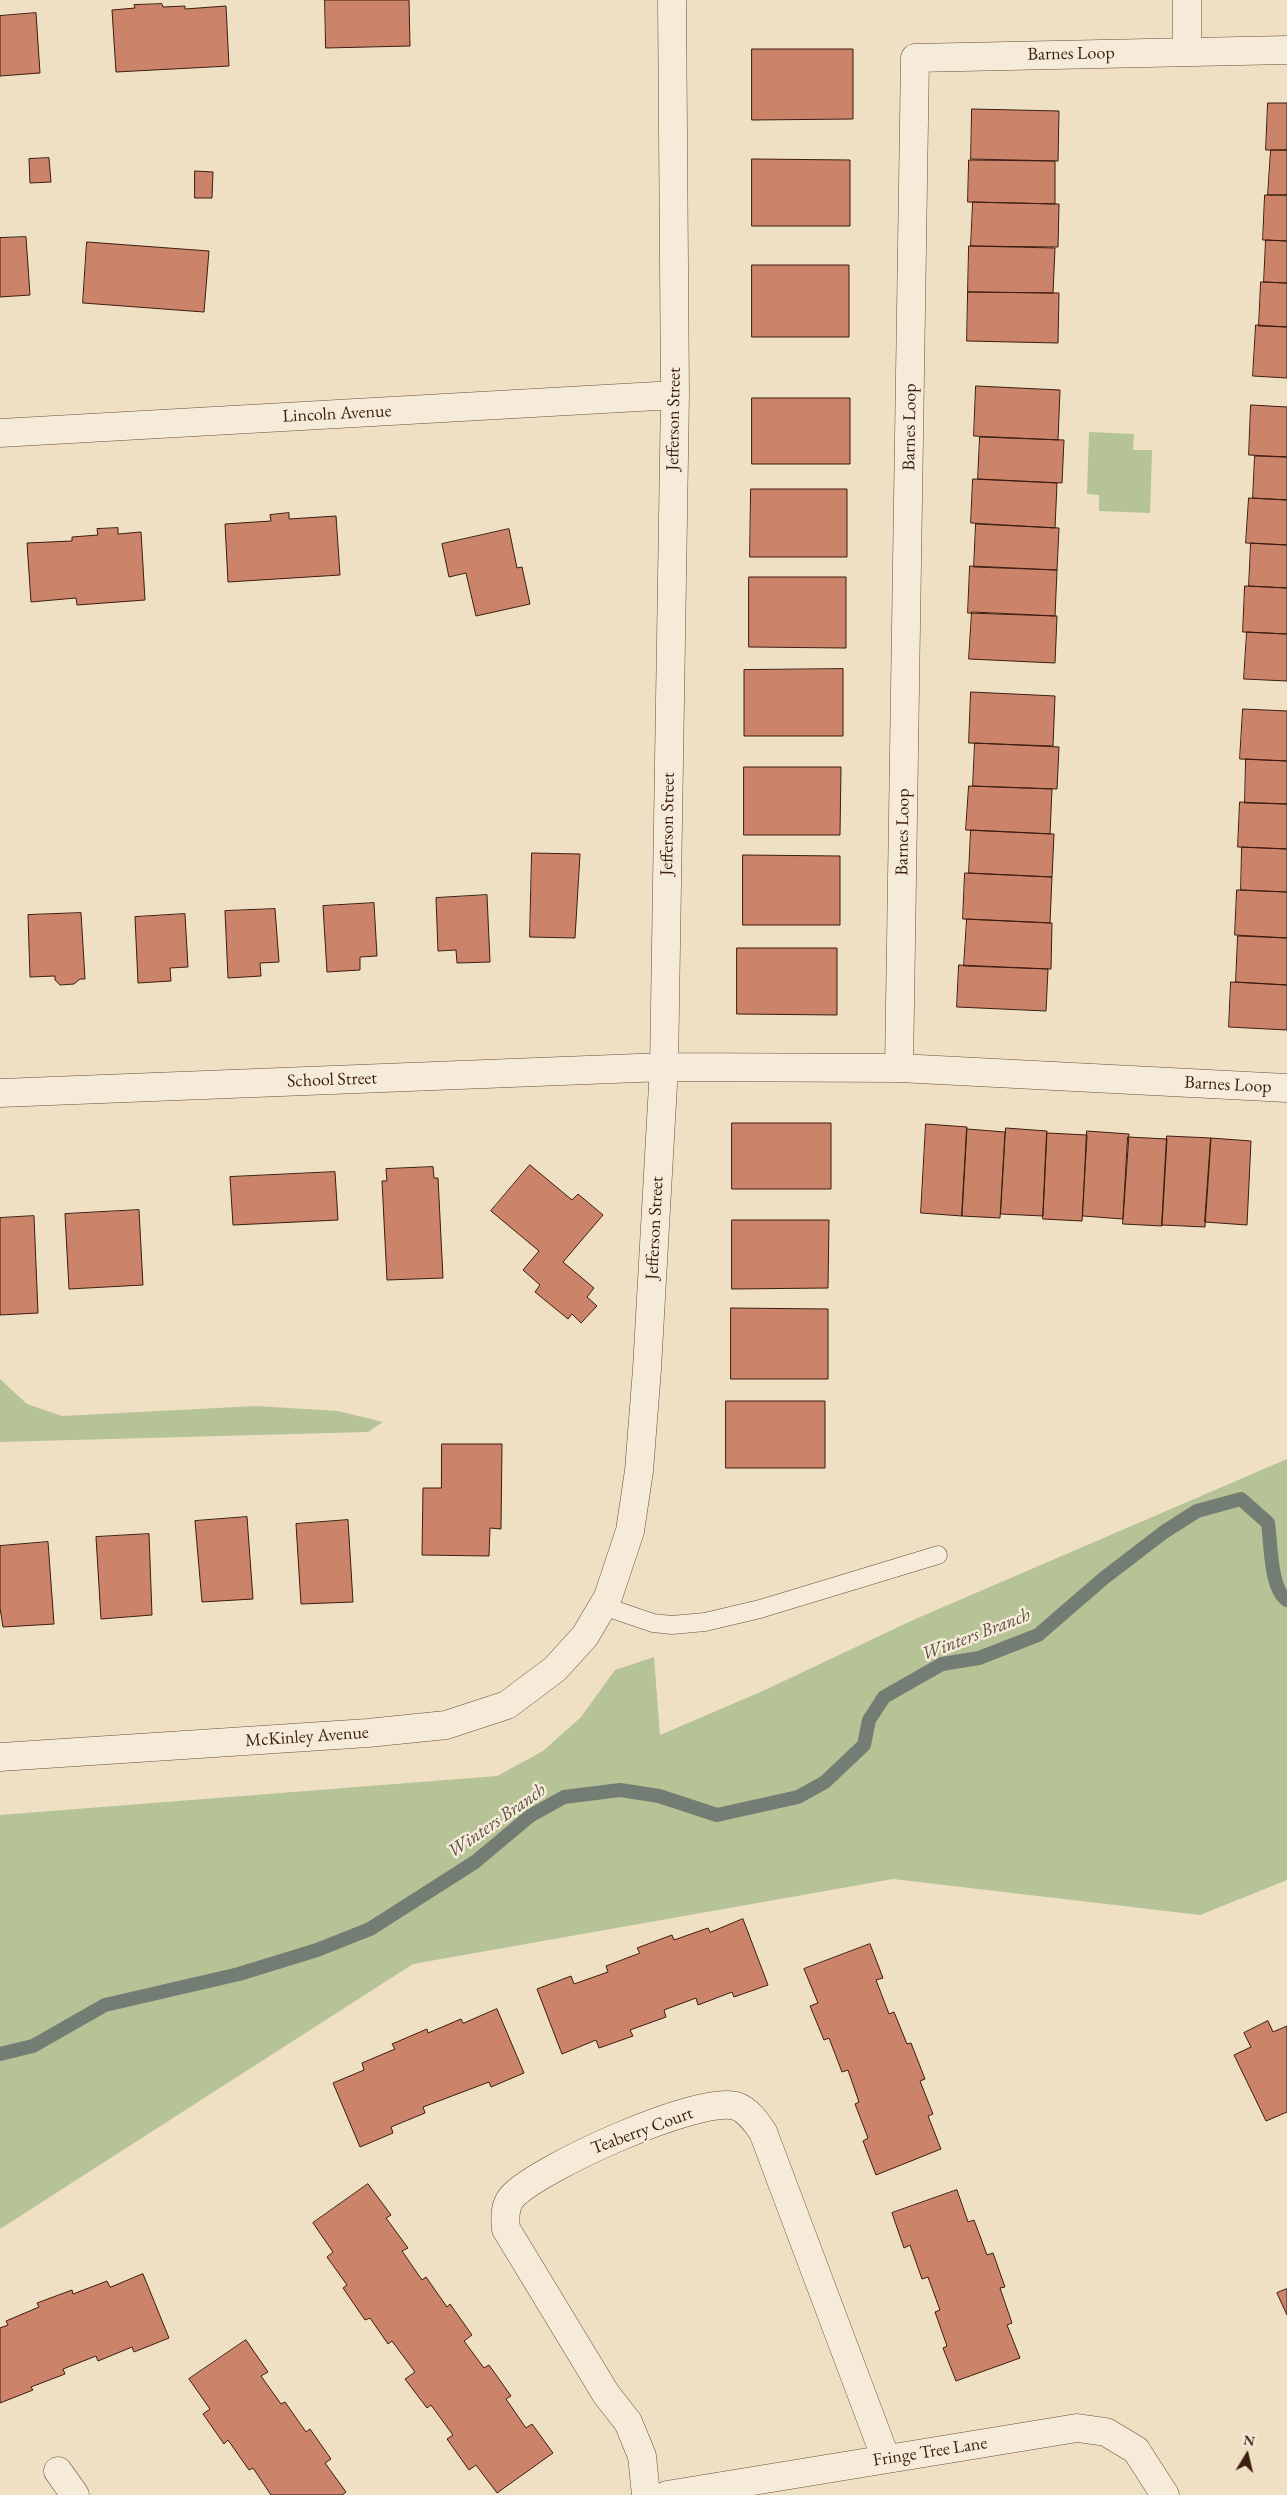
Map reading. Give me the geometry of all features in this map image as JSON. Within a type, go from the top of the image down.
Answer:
[{"type":"street","name":"Jefferson Street","points":[[585,1636],[603,1606],[630,1531],[639,1471],[647,1369],[664,1067],[675,395],[672,0]]},
{"type":"street","points":[[1187,0],[1188,52]]},
{"type":"street","name":"Barnes Loop","points":[[899,1068],[915,58],[1287,50]]},
{"type":"street","name":"Lincoln Avenue","points":[[0,433],[675,395]]},
{"type":"street","name":"Barnes Loop","points":[[664,1067],[899,1068],[1287,1088]]},
{"type":"street","name":"School Street","points":[[0,1093],[664,1067]]},
{"type":"street","name":"McKinley Avenue","points":[[0,1757],[368,1733],[446,1725],[507,1705],[555,1669],[585,1636]]},
{"type":"street","name":"Teaberry Court","points":[[646,2495],[642,2456],[628,2422],[606,2394],[506,2230],[505,2214],[510,2198],[525,2185],[600,2144],[661,2120],[720,2105],[737,2106],[754,2118],[763,2132],[886,2459]]},
{"type":"street","name":"Fringe Tree Lane","points":[[667,2495],[1077,2428],[1106,2432],[1136,2450],[1165,2495]]},
{"type":"street","points":[[58,2471],[75,2495]]},
{"type":"lane","points":[[603,1606],[654,1623],[672,1626],[705,1622],[760,1609],[938,1555]]},
{"type":"green space","points":[[1089,432],[1134,434],[1133,450],[1152,450],[1150,513],[1099,511],[1099,495],[1087,494]]},
{"type":"green space","points":[[0,1379],[27,1404],[62,1416],[256,1406],[338,1411],[383,1422],[368,1432],[0,1442]]},
{"type":"green space","points":[[1287,1459],[1287,1880],[1200,1915],[893,1879],[413,1964],[0,2229],[0,1815],[497,1776],[543,1751],[581,1717],[615,1670],[654,1657],[660,1735],[765,1690],[913,1620]]},
{"type":"building","points":[[325,0],[409,0],[410,46],[326,48]]},
{"type":"building","points":[[162,4],[163,7],[185,6],[185,9],[226,6],[229,66],[116,72],[112,10],[135,8],[134,5]]},
{"type":"building","points":[[36,13],[40,73],[0,76],[0,16]]},
{"type":"building","points":[[752,49],[853,49],[853,119],[752,120]]},
{"type":"building","points":[[1268,103],[1287,103],[1287,150],[1266,150]]},
{"type":"building","points":[[972,109],[1059,111],[1058,161],[971,159]]},
{"type":"building","points":[[1271,150],[1287,150],[1287,195],[1268,195]]},
{"type":"building","points":[[49,158],[51,182],[30,183],[29,159]]},
{"type":"building","points":[[752,159],[850,160],[850,226],[752,226]]},
{"type":"building","points":[[969,160],[1055,161],[1055,204],[968,202]]},
{"type":"building","points":[[195,171],[213,172],[212,198],[195,198]]},
{"type":"building","points":[[1265,195],[1287,195],[1287,241],[1263,240]]},
{"type":"building","points":[[973,202],[1059,204],[1058,247],[971,246]]},
{"type":"building","points":[[26,237],[30,295],[0,297],[0,238]]},
{"type":"building","points":[[1266,240],[1287,241],[1287,283],[1264,282]]},
{"type":"building","points":[[87,242],[209,251],[204,312],[83,303]]},
{"type":"building","points":[[969,246],[1055,248],[1053,293],[968,292]]},
{"type":"building","points":[[752,265],[849,265],[849,337],[752,337]]},
{"type":"building","points":[[1261,282],[1287,283],[1287,327],[1259,326]]},
{"type":"building","points":[[968,292],[1059,293],[1058,343],[967,341]]},
{"type":"building","points":[[1256,325],[1287,327],[1287,378],[1253,376]]},
{"type":"building","points":[[976,386],[1060,390],[1058,440],[974,436]]},
{"type":"building","points":[[752,398],[850,398],[850,464],[752,464]]},
{"type":"building","points":[[1251,405],[1287,407],[1287,457],[1249,455]]},
{"type":"building","points":[[980,437],[1064,440],[1062,483],[978,479]]},
{"type":"building","points":[[1255,456],[1287,457],[1287,500],[1253,498]]},
{"type":"building","points":[[973,479],[1057,483],[1055,528],[971,523]]},
{"type":"building","points":[[751,489],[847,489],[847,557],[750,557]]},
{"type":"building","points":[[1249,498],[1287,500],[1287,545],[1246,543]]},
{"type":"building","points":[[289,513],[289,519],[336,516],[340,575],[228,582],[225,524],[271,521],[270,515]]},
{"type":"building","points":[[976,524],[1059,528],[1057,570],[974,567]]},
{"type":"building","points":[[118,528],[118,534],[141,532],[145,600],[77,605],[76,598],[31,602],[27,543],[72,541],[72,537],[98,535],[97,529]]},
{"type":"building","points":[[509,529],[517,568],[522,567],[530,604],[476,616],[466,573],[449,577],[442,544]]},
{"type":"building","points":[[1251,543],[1287,545],[1287,588],[1249,586]]},
{"type":"building","points":[[970,566],[1057,570],[1055,616],[968,613]]},
{"type":"building","points":[[749,577],[846,577],[846,648],[749,647]]},
{"type":"building","points":[[1245,586],[1287,588],[1287,634],[1243,632]]},
{"type":"building","points":[[972,612],[1057,616],[1055,663],[969,659]]},
{"type":"building","points":[[1247,632],[1287,634],[1287,681],[1244,679]]},
{"type":"building","points":[[843,669],[843,736],[744,736],[744,670]]},
{"type":"building","points":[[971,692],[1055,696],[1053,746],[969,743]]},
{"type":"building","points":[[1243,709],[1287,711],[1287,761],[1240,759]]},
{"type":"building","points":[[975,743],[1059,747],[1057,789],[973,786]]},
{"type":"building","points":[[1246,759],[1287,761],[1287,804],[1245,803]]},
{"type":"building","points":[[744,767],[841,767],[840,835],[744,835]]},
{"type":"building","points":[[969,786],[1052,789],[1050,834],[966,830]]},
{"type":"building","points":[[1240,802],[1287,804],[1287,849],[1238,847]]},
{"type":"building","points":[[971,830],[1054,834],[1052,877],[969,873]]},
{"type":"building","points":[[1242,847],[1287,849],[1287,892],[1241,890]]},
{"type":"building","points":[[532,853],[580,854],[575,938],[530,937]]},
{"type":"building","points":[[743,855],[840,856],[840,925],[743,925]]},
{"type":"building","points":[[965,873],[1052,877],[1050,923],[963,919]]},
{"type":"building","points":[[1237,890],[1287,892],[1287,938],[1235,935]]},
{"type":"building","points":[[487,895],[490,962],[457,963],[456,950],[438,951],[436,898]]},
{"type":"building","points":[[374,903],[377,956],[360,957],[360,970],[327,972],[323,906]]},
{"type":"building","points":[[275,909],[279,962],[260,963],[261,976],[228,978],[225,911]]},
{"type":"building","points":[[81,913],[85,979],[80,979],[74,984],[60,985],[55,980],[55,976],[30,977],[28,915]]},
{"type":"building","points":[[185,914],[188,967],[170,968],[171,981],[138,983],[135,917]]},
{"type":"building","points":[[967,919],[1052,923],[1051,969],[964,966]]},
{"type":"building","points":[[1238,936],[1287,938],[1287,985],[1236,982]]},
{"type":"building","points":[[737,948],[837,948],[837,1015],[737,1014]]},
{"type":"building","points":[[959,965],[1048,969],[1046,1011],[957,1007]]},
{"type":"building","points":[[1231,982],[1287,985],[1287,1030],[1229,1027]]},
{"type":"building","points":[[732,1123],[831,1123],[831,1189],[732,1189]]},
{"type":"building","points":[[926,1124],[967,1127],[962,1216],[921,1213]]},
{"type":"building","points":[[1006,1128],[1047,1131],[1043,1216],[1001,1214]]},
{"type":"building","points":[[967,1129],[1005,1132],[1000,1218],[962,1216]]},
{"type":"building","points":[[1087,1131],[1129,1134],[1123,1219],[1083,1216]]},
{"type":"building","points":[[1047,1133],[1087,1135],[1082,1221],[1043,1219]]},
{"type":"building","points":[[1167,1136],[1211,1138],[1205,1227],[1162,1225]]},
{"type":"building","points":[[1128,1137],[1167,1139],[1162,1226],[1123,1224]]},
{"type":"building","points":[[1211,1138],[1251,1141],[1247,1225],[1205,1222]]},
{"type":"building","points":[[530,1165],[572,1200],[578,1194],[603,1215],[563,1262],[594,1288],[587,1297],[597,1306],[581,1323],[572,1314],[568,1319],[535,1292],[540,1285],[523,1270],[539,1251],[491,1211]]},
{"type":"building","points":[[433,1167],[434,1178],[438,1178],[443,1278],[387,1280],[382,1181],[387,1181],[386,1169]]},
{"type":"building","points":[[335,1172],[338,1220],[233,1225],[230,1177]]},
{"type":"building","points":[[139,1210],[143,1285],[69,1289],[65,1214]]},
{"type":"building","points":[[34,1216],[38,1313],[0,1315],[0,1218]]},
{"type":"building","points":[[732,1220],[829,1220],[828,1288],[732,1289]]},
{"type":"building","points":[[731,1308],[828,1309],[828,1379],[731,1379]]},
{"type":"building","points":[[726,1401],[825,1401],[825,1468],[726,1468]]},
{"type":"building","points":[[442,1444],[502,1444],[501,1529],[490,1528],[489,1556],[422,1555],[423,1488],[441,1488]]},
{"type":"building","points":[[247,1517],[253,1599],[202,1602],[195,1521]]},
{"type":"building","points":[[348,1520],[353,1602],[301,1604],[296,1524]]},
{"type":"building","points":[[149,1534],[152,1615],[101,1619],[96,1537]]},
{"type":"building","points":[[48,1542],[54,1624],[3,1627],[0,1608],[0,1546]]},
{"type":"building","points":[[743,1919],[768,1985],[734,1997],[732,1992],[698,2005],[696,1998],[664,2010],[666,2017],[630,2030],[633,2036],[599,2048],[596,2040],[562,2054],[537,1989],[571,1976],[574,1984],[608,1972],[606,1966],[640,1953],[637,1948],[672,1935],[674,1940],[708,1928],[710,1932]]},
{"type":"building","points":[[870,1944],[883,1978],[876,1980],[889,2014],[894,2012],[907,2044],[911,2043],[925,2079],[920,2081],[933,2114],[928,2116],[941,2149],[876,2175],[863,2141],[868,2138],[855,2104],[859,2102],[848,2070],[842,2072],[829,2038],[824,2040],[810,2006],[818,2003],[804,1969]]},
{"type":"building","points":[[497,2009],[524,2073],[491,2087],[489,2082],[423,2107],[425,2113],[391,2127],[393,2133],[360,2147],[333,2083],[364,2070],[362,2063],[395,2049],[392,2044],[427,2029],[428,2033],[461,2019],[463,2023]]},
{"type":"building","points":[[1268,2021],[1273,2032],[1287,2026],[1287,2112],[1266,2121],[1234,2055],[1251,2047],[1244,2033]]},
{"type":"building","points":[[368,2184],[391,2215],[386,2218],[408,2248],[402,2251],[422,2280],[426,2277],[447,2307],[450,2304],[472,2335],[464,2341],[484,2368],[489,2365],[511,2396],[506,2399],[526,2428],[532,2424],[553,2453],[497,2493],[476,2465],[469,2470],[447,2439],[453,2435],[431,2405],[427,2408],[405,2379],[415,2372],[392,2341],[388,2344],[370,2318],[365,2320],[343,2288],[347,2285],[327,2257],[333,2252],[313,2223]]},
{"type":"building","points":[[957,2190],[968,2222],[974,2220],[987,2255],[993,2253],[1005,2287],[1000,2288],[1012,2323],[1007,2325],[1020,2358],[956,2381],[943,2348],[947,2346],[935,2312],[940,2310],[928,2277],[922,2279],[910,2245],[904,2248],[892,2213]]},
{"type":"building","points":[[143,2274],[169,2338],[134,2352],[132,2347],[98,2361],[96,2356],[63,2369],[65,2374],[31,2387],[33,2390],[0,2403],[0,2328],[8,2325],[6,2321],[39,2307],[37,2303],[72,2290],[73,2294],[107,2281],[110,2287]]},
{"type":"building","points":[[1287,2289],[1287,2315],[1277,2293]]},
{"type":"building","points":[[246,2340],[268,2372],[261,2376],[281,2404],[285,2402],[306,2432],[310,2429],[331,2459],[325,2463],[346,2492],[342,2495],[271,2495],[253,2468],[249,2470],[228,2440],[224,2444],[203,2414],[210,2409],[189,2379]]},
{"type":"waterway","name":"Winters Branch","points":[[0,2054],[33,2046],[105,2005],[239,1974],[317,1950],[370,1929],[475,1862],[530,1816],[564,1797],[620,1790],[659,1796],[717,1815],[798,1797],[825,1782],[864,1745],[869,1720],[884,1697],[942,1664],[979,1658],[1038,1635],[1104,1578],[1164,1532],[1197,1511],[1241,1499],[1268,1523],[1274,1576],[1281,1594],[1287,1600]]}]
